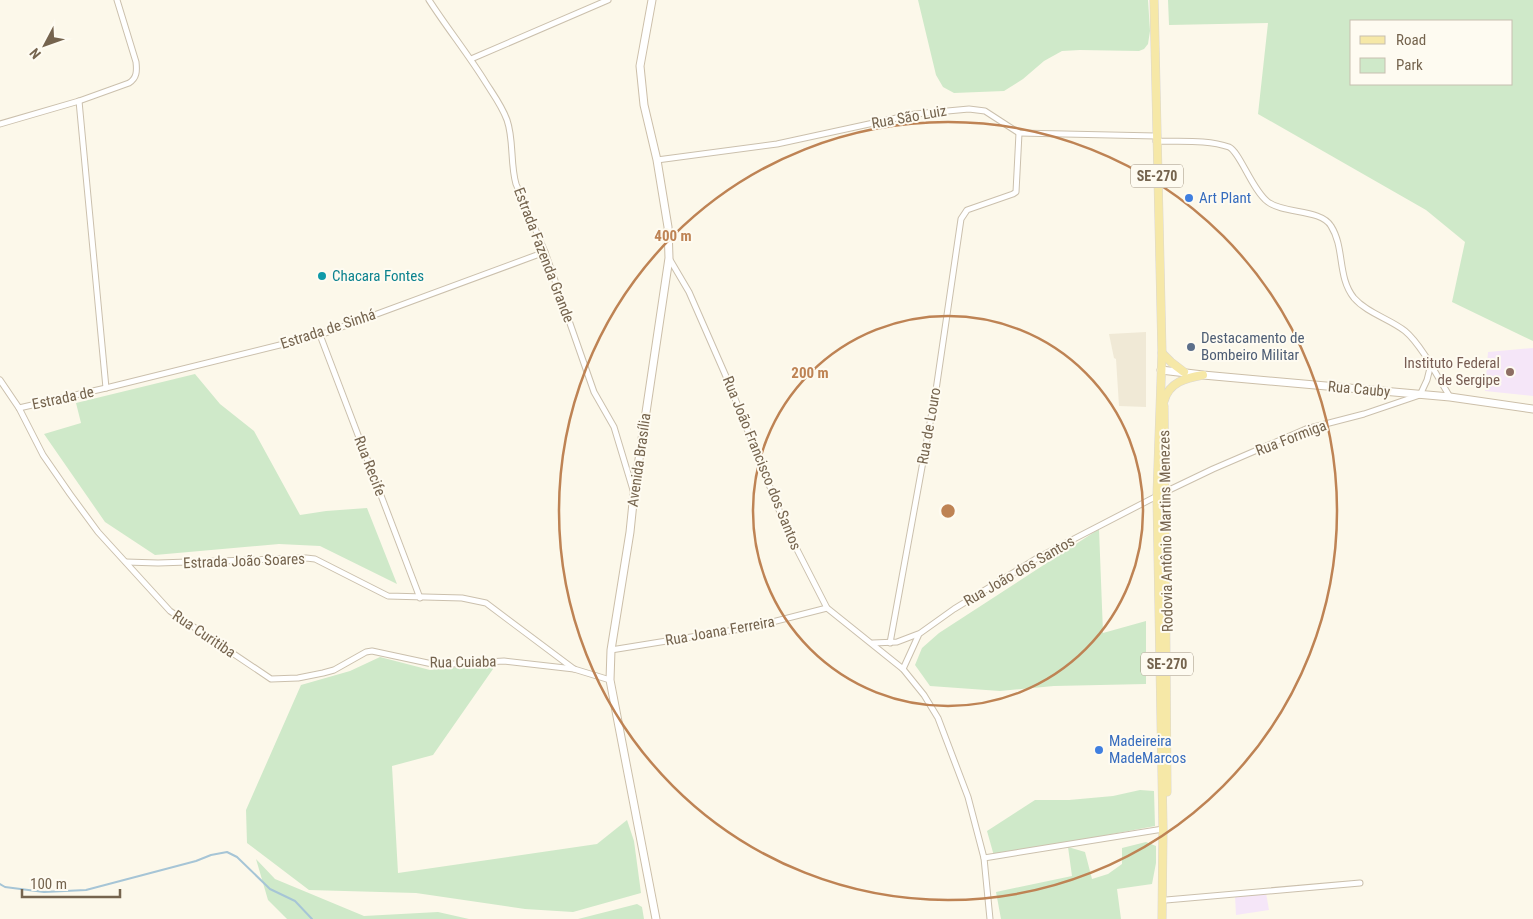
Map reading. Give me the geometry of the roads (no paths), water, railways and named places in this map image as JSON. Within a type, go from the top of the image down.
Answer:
[{"type":"main road","name":"Avenida Brasília","points":[[652,0],[640,66],[644,106],[657,160],[668,227],[669,258],[634,493],[630,532],[611,650],[610,680],[656,919]]},
{"type":"main road","name":"Rodovia Antônio Martins Menezes","points":[[1154,0],[1162,353],[1158,496],[1163,829],[1162,919]]},
{"type":"main road","points":[[1162,353],[1184,372]]},
{"type":"main road","name":"Rua Cauby","points":[[1162,370],[1420,395],[1450,396],[1533,409]]},
{"type":"main road","points":[[1164,401],[1170,388],[1179,381],[1202,375]]},
{"type":"main road","name":"Rodovia Antônio Martins Menezes","points":[[1162,383],[1166,492],[1167,919]]},
{"type":"street","points":[[0,124],[79,101],[129,83],[136,76],[136,62],[117,0]]},
{"type":"street","name":"Estrada Fazenda Grande","points":[[429,0],[471,59],[498,101],[506,118],[511,136],[513,173],[516,184],[545,252],[594,392],[616,431],[634,493]]},
{"type":"street","points":[[471,59],[608,0]]},
{"type":"street","points":[[648,0],[649,10]]},
{"type":"street","points":[[79,101],[106,388]]},
{"type":"street","name":"Rua São Luiz","points":[[657,160],[777,144],[909,114],[969,108],[985,111],[1018,133]]},
{"type":"street","points":[[1018,133],[1156,139],[1195,142],[1230,148],[1237,154],[1251,182],[1269,202],[1276,206],[1327,221],[1336,238],[1342,269],[1350,292],[1359,302],[1404,330],[1431,364],[1450,396]]},
{"type":"street","name":"Rua de Louro","points":[[890,642],[936,390],[961,219],[967,210],[1013,194],[1017,188],[1018,133]]},
{"type":"street","name":"Estrada de Sinhá","points":[[106,388],[320,335],[545,252]]},
{"type":"street","name":"Rua João Francisco dos Santos","points":[[669,258],[689,292],[728,381],[789,535],[828,608],[851,629],[873,644],[903,669],[924,695],[938,718],[968,797],[984,858],[990,919]]},
{"type":"street","name":"Rua Recife","points":[[320,335],[420,598]]},
{"type":"street","points":[[1420,395],[1427,380],[1431,364]]},
{"type":"street","points":[[0,380],[19,408],[38,447],[59,478],[98,532],[126,562]]},
{"type":"street","name":"Estrada de","points":[[19,408],[106,388]]},
{"type":"street","name":"Rua Formiga","points":[[1166,492],[1213,469],[1306,429],[1359,415],[1420,395]]},
{"type":"street","name":"Rua João dos Santos","points":[[903,669],[919,634],[954,609],[1039,557],[1158,496]]},
{"type":"street","name":"Estrada João Soares","points":[[126,562],[158,563],[311,558],[388,596],[462,598],[486,603],[574,669],[610,680]]},
{"type":"street","name":"Rua Curitiba","points":[[126,562],[170,611],[202,633],[270,678],[298,678]]},
{"type":"street","name":"Rua Joana Ferreira","points":[[611,650],[754,627],[828,608]]},
{"type":"street","points":[[873,644],[902,640],[919,634]]},
{"type":"street","name":"Rua Cuiaba","points":[[298,678],[334,670],[366,652],[372,651],[436,665],[504,661],[574,669]]},
{"type":"street","points":[[984,858],[1163,829]]},
{"type":"street","points":[[1166,900],[1360,883]]},
{"type":"waterway","points":[[0,884],[5,887],[44,892],[86,890],[227,852],[237,857],[270,889],[295,901],[312,919]]},
{"type":"place","name":"Art Plant","points":[[1189,198]]},
{"type":"place","name":"Chacara Fontes","points":[[322,276]]},
{"type":"place","name":"Destacamento de Bombeiro Militar","points":[[1191,347]]},
{"type":"place","name":"Instituto Federal de Sergipe","points":[[1510,372]]},
{"type":"place","name":"Madeireira MadeMarcos","points":[[1099,750]]}]
